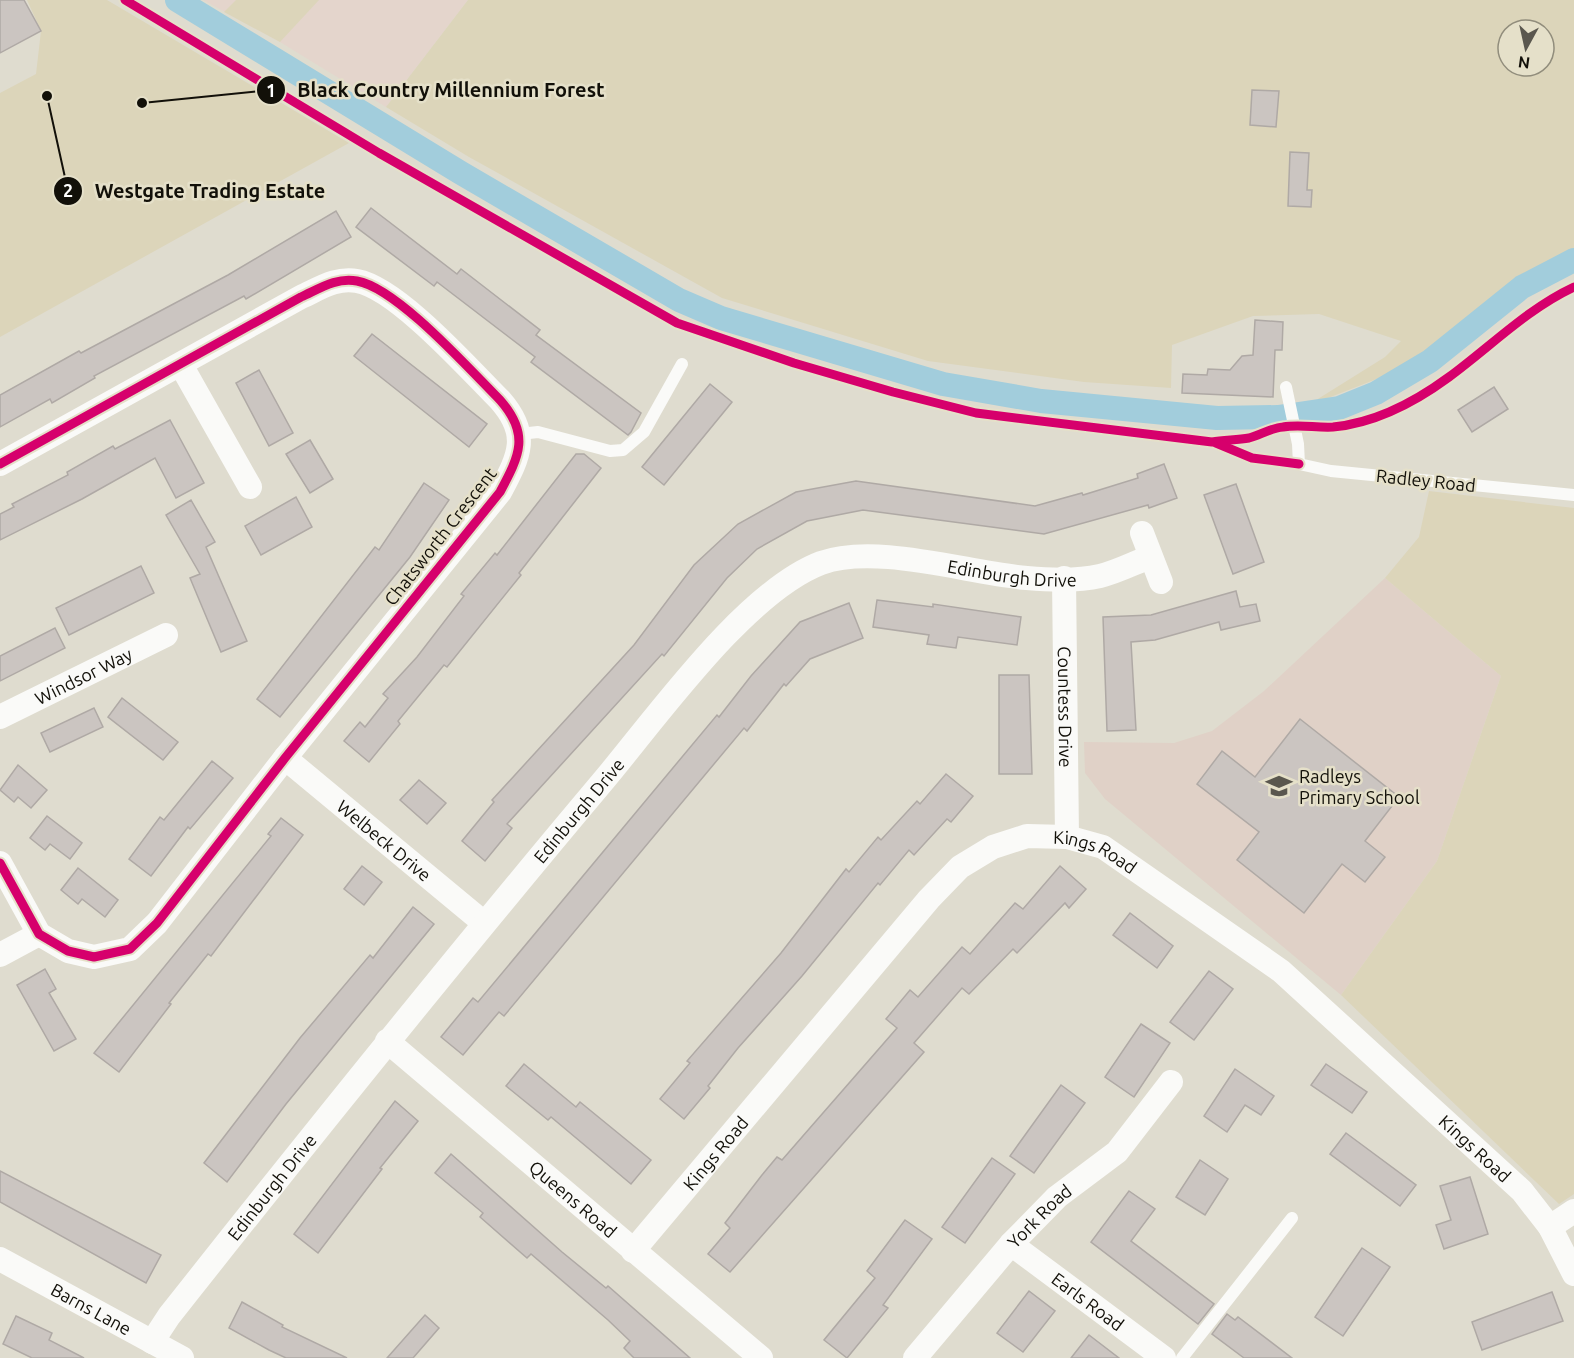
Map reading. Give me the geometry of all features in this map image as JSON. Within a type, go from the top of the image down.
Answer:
[{"type":"street","points":[[0,465],[309,293],[335,281],[356,281],[378,288],[400,303],[500,400],[512,414],[520,434]]},
{"type":"street","points":[[181,364],[250,487]]},
{"type":"street","name":"Chatsworth Crescent","points":[[39,934],[68,951],[94,957],[130,949],[157,923],[285,758],[500,492],[515,464],[520,434]]},
{"type":"street","points":[[1142,533],[1161,582]]},
{"type":"street","name":"Edinburgh Drive","points":[[152,1342],[176,1307],[387,1041],[484,923],[708,656],[756,606],[789,579],[823,562],[852,558],[887,557],[1028,578],[1064,578],[1101,576],[1150,557]]},
{"type":"street","name":"Countess Drive","points":[[1064,578],[1066,837]]},
{"type":"street","name":"Windsor Way","points":[[0,717],[166,635]]},
{"type":"street","name":"Welbeck Drive","points":[[285,758],[484,923]]},
{"type":"street","name":"Kings Road","points":[[633,1251],[929,899],[960,867],[993,847],[1028,836],[1066,837],[1102,848],[1126,862],[1281,971],[1522,1191],[1550,1227],[1574,1274]]},
{"type":"street","points":[[0,863],[39,934],[0,955]]},
{"type":"street","name":"Queens Road","points":[[387,1041],[761,1358]]},
{"type":"street","name":"York Road","points":[[915,1358],[1011,1244],[1057,1197],[1117,1152],[1171,1082]]},
{"type":"street","points":[[1550,1227],[1574,1211]]},
{"type":"street","name":"Earls Road","points":[[1011,1244],[1164,1358]]},
{"type":"street","name":"Barns Lane","points":[[0,1258],[182,1358]]},
{"type":"lane","points":[[520,434],[538,432],[610,451],[623,450],[644,432],[682,364]]},
{"type":"lane","name":"Radley Road","points":[[1286,387],[1298,444],[1299,464],[1332,471],[1574,495]]},
{"type":"lane","points":[[1182,1358],[1292,1218]]},
{"type":"shaded area","points":[[27,0],[107,0],[349,143],[0,337],[0,93],[36,74],[41,31]]},
{"type":"shaded area","points":[[203,0],[468,0],[386,107],[280,42]]},
{"type":"shaded area","points":[[236,0],[319,0],[280,42],[224,12]]},
{"type":"shaded area","points":[[468,0],[1574,0],[1574,251],[1522,276],[1420,362],[1305,407],[1385,357],[1401,341],[1319,314],[1253,316],[1172,345],[1171,388],[1084,382],[928,361],[722,298],[469,157],[386,107]]},
{"type":"shaded area","points":[[1429,491],[1574,508],[1574,1194],[1559,1204],[1341,995],[1437,861],[1501,676],[1385,578],[1419,537]]},
{"type":"shaded area","name":"Radleys Primary School","points":[[1385,578],[1501,676],[1437,861],[1341,995],[1105,799],[1085,773],[1084,742],[1174,743],[1212,731],[1264,691]]},
{"type":"building","points":[[0,0],[24,0],[41,31],[0,53]]},
{"type":"building","points":[[1252,90],[1279,91],[1276,127],[1250,125]]},
{"type":"building","points":[[1290,152],[1309,153],[1307,190],[1312,190],[1311,207],[1288,206]]},
{"type":"building","points":[[371,208],[457,274],[461,269],[540,330],[536,335],[641,413],[631,432],[628,435],[531,362],[535,357],[437,282],[434,286],[356,227]]},
{"type":"building","points":[[336,211],[351,237],[246,299],[244,296],[94,376],[95,378],[52,403],[50,399],[0,427],[0,395],[79,351],[81,353],[228,275]]},
{"type":"building","points":[[1255,320],[1283,322],[1282,350],[1275,350],[1273,397],[1182,393],[1183,374],[1207,375],[1208,369],[1230,370],[1242,356],[1253,355]]},
{"type":"building","points":[[372,334],[487,424],[469,447],[354,356]]},
{"type":"building","points":[[259,370],[293,433],[269,446],[236,383]]},
{"type":"building","points":[[710,384],[732,402],[664,485],[642,467]]},
{"type":"building","points":[[1494,387],[1508,409],[1472,432],[1458,410]]},
{"type":"building","points":[[170,420],[204,483],[176,498],[155,458],[82,499],[0,540],[0,514],[14,507],[12,504],[68,475],[67,472],[113,446],[115,449]]},
{"type":"building","points":[[310,440],[333,479],[310,493],[286,454]]},
{"type":"building","points":[[576,454],[584,454],[601,468],[519,573],[521,575],[447,667],[444,665],[398,721],[400,724],[369,762],[344,741],[360,722],[365,727],[388,698],[383,694],[417,657],[464,596],[461,594],[495,553],[497,555]]},
{"type":"building","points":[[1164,464],[1177,498],[1149,508],[1148,505],[1044,534],[863,510],[807,521],[757,549],[727,578],[664,656],[662,654],[507,824],[512,828],[485,861],[462,841],[494,802],[492,800],[634,645],[694,565],[738,524],[796,492],[856,481],[1035,506],[1082,493],[1083,495],[1138,478],[1137,474]]},
{"type":"building","points":[[424,483],[449,500],[410,557],[280,717],[257,699],[375,547],[379,550]]},
{"type":"building","points":[[1236,484],[1264,562],[1233,574],[1204,495]]},
{"type":"building","points":[[296,497],[312,527],[261,555],[245,526]]},
{"type":"building","points":[[191,500],[215,542],[206,547],[247,641],[221,652],[190,578],[200,574],[166,515]]},
{"type":"building","points":[[141,566],[154,593],[69,635],[56,608]]},
{"type":"building","points":[[1236,591],[1240,607],[1256,604],[1260,621],[1221,630],[1219,622],[1155,640],[1131,642],[1136,730],[1107,731],[1103,617],[1151,615]]},
{"type":"building","points":[[877,600],[933,607],[933,604],[1021,617],[1017,645],[958,637],[956,648],[927,644],[929,635],[873,627]]},
{"type":"building","points":[[849,603],[863,638],[810,659],[786,686],[784,684],[747,731],[744,728],[504,1016],[499,1012],[463,1055],[441,1037],[473,998],[478,1002],[717,715],[719,717],[751,676],[800,622]]},
{"type":"building","points":[[55,628],[65,648],[0,681],[0,656]]},
{"type":"building","points":[[999,675],[1029,675],[1032,774],[999,774]]},
{"type":"building","points":[[122,698],[178,742],[163,760],[108,717]]},
{"type":"building","points":[[94,708],[103,727],[50,752],[41,733]]},
{"type":"building","points":[[1300,719],[1399,797],[1365,841],[1385,857],[1365,882],[1342,864],[1304,913],[1237,860],[1259,832],[1197,784],[1222,751],[1255,777]]},
{"type":"building","points":[[212,761],[233,778],[190,829],[188,827],[151,876],[129,859],[160,817],[164,820]]},
{"type":"building","points":[[18,765],[47,790],[31,808],[18,797],[14,802],[0,790]]},
{"type":"building","points":[[946,774],[973,796],[951,822],[947,819],[914,855],[909,850],[880,885],[878,883],[802,976],[738,1048],[708,1086],[710,1088],[684,1119],[660,1099],[690,1063],[687,1061],[781,953],[846,869],[849,872],[878,837],[881,840],[917,801],[920,804]]},
{"type":"building","points":[[419,780],[446,803],[427,824],[400,800]]},
{"type":"building","points":[[47,816],[82,843],[70,859],[50,844],[45,850],[30,838]]},
{"type":"building","points":[[281,818],[303,835],[211,956],[208,954],[169,1003],[171,1004],[119,1072],[94,1053],[271,836],[268,834]]},
{"type":"building","points":[[362,866],[382,882],[364,905],[344,889]]},
{"type":"building","points":[[1060,866],[1086,889],[1069,908],[1065,903],[1017,953],[1013,949],[969,994],[962,988],[914,1043],[924,1052],[730,1272],[708,1254],[730,1228],[725,1223],[777,1157],[782,1160],[897,1028],[886,1019],[910,990],[918,997],[962,947],[970,954],[1015,903],[1023,909]]},
{"type":"building","points":[[78,868],[118,900],[105,917],[82,899],[78,904],[61,890]]},
{"type":"building","points":[[413,907],[434,924],[286,1104],[227,1182],[204,1163],[300,1038],[370,955],[373,958]]},
{"type":"building","points":[[1130,913],[1173,946],[1157,968],[1113,935]]},
{"type":"building","points":[[45,969],[56,989],[49,993],[76,1039],[54,1051],[17,985]]},
{"type":"building","points":[[1209,971],[1233,989],[1194,1040],[1170,1022]]},
{"type":"building","points":[[1141,1024],[1170,1043],[1134,1097],[1105,1077]]},
{"type":"building","points":[[524,1064],[576,1107],[580,1102],[651,1160],[631,1184],[551,1117],[548,1120],[506,1086]]},
{"type":"building","points":[[1326,1064],[1367,1092],[1352,1113],[1311,1085]]},
{"type":"building","points":[[1235,1069],[1274,1096],[1261,1115],[1245,1105],[1227,1132],[1204,1116]]},
{"type":"building","points":[[1061,1085],[1085,1103],[1034,1173],[1010,1156]]},
{"type":"building","points":[[395,1101],[418,1121],[380,1168],[382,1169],[318,1253],[294,1234]]},
{"type":"building","points":[[1346,1133],[1416,1185],[1400,1206],[1330,1154]]},
{"type":"building","points":[[451,1154],[562,1252],[606,1288],[608,1286],[690,1358],[634,1358],[624,1348],[630,1341],[608,1320],[531,1254],[527,1258],[480,1217],[483,1213],[435,1173]]},
{"type":"building","points":[[992,1158],[1015,1174],[965,1243],[942,1227]]},
{"type":"building","points":[[1200,1160],[1228,1179],[1205,1215],[1176,1197]]},
{"type":"building","points":[[0,1171],[161,1255],[146,1283],[0,1202]]},
{"type":"building","points":[[1470,1177],[1488,1234],[1444,1249],[1436,1225],[1451,1220],[1440,1186]]},
{"type":"building","points":[[1129,1191],[1155,1209],[1131,1241],[1214,1304],[1198,1324],[1091,1242]]},
{"type":"building","points":[[905,1220],[932,1239],[883,1305],[888,1308],[847,1358],[824,1340],[875,1278],[867,1271]]},
{"type":"building","points":[[1362,1248],[1390,1267],[1343,1336],[1315,1317]]},
{"type":"building","points":[[1029,1291],[1055,1311],[1023,1352],[997,1333]]},
{"type":"building","points":[[1552,1292],[1563,1321],[1482,1350],[1472,1322]]},
{"type":"building","points":[[242,1302],[283,1325],[282,1327],[347,1358],[286,1358],[269,1350],[229,1328]]},
{"type":"building","points":[[1227,1314],[1235,1320],[1238,1317],[1292,1358],[1244,1358],[1212,1334]]},
{"type":"building","points":[[425,1315],[439,1328],[413,1358],[387,1358]]},
{"type":"building","points":[[16,1316],[52,1333],[49,1340],[84,1358],[32,1358],[3,1344]]},
{"type":"building","points":[[1089,1335],[1119,1358],[1071,1358]]},
{"type":"waterway","points":[[177,0],[461,173],[679,300],[721,318],[943,384],[1041,401],[1217,418],[1278,417],[1339,408],[1376,393],[1430,361],[1522,287],[1574,260]]},
{"type":"cycle path","points":[[125,0],[379,153],[677,323],[794,363],[976,413],[1212,442],[1249,438],[1289,426],[1349,425],[1380,416],[1423,395],[1540,306],[1574,287]]},
{"type":"cycle path","points":[[0,464],[301,297],[328,284],[349,280],[373,287],[392,298],[452,351],[509,412],[515,424],[519,445],[513,467],[500,492],[285,758],[157,923],[130,949],[94,957],[68,951],[39,934],[0,863]]},
{"type":"cycle path","points":[[1216,443],[1252,458],[1299,464]]},
{"type":"place","name":"Westgate Trading Estate","points":[[47,96]]},
{"type":"place","name":"Black Country Millennium Forest","points":[[142,103]]},
{"type":"place","name":"Radleys Primary School","points":[[1279,786]]}]
